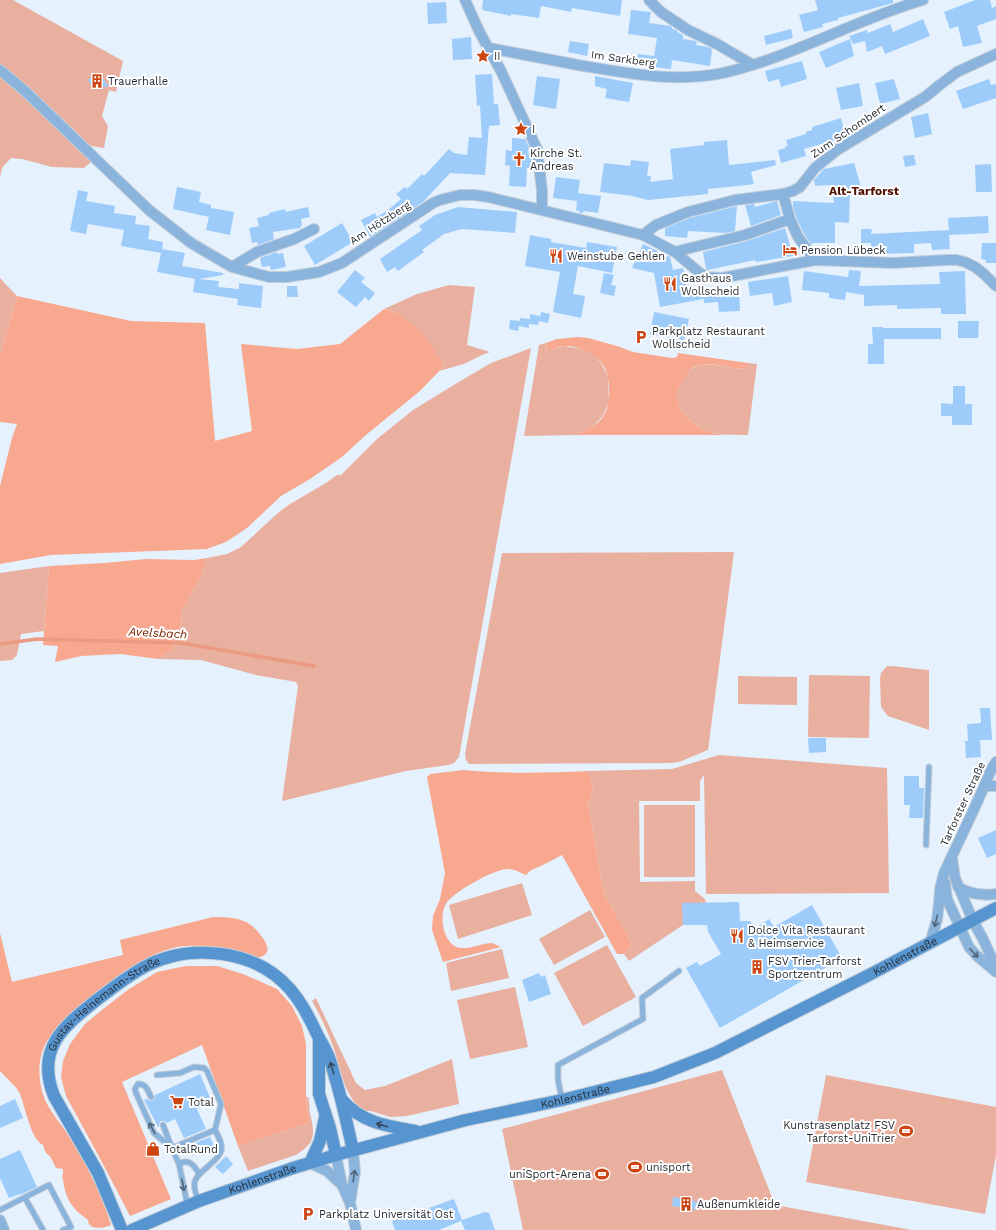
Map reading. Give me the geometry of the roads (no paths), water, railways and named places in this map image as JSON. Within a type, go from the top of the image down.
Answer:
[{"type":"main road","name":"Kohlenstraße","points":[[132,1230],[194,1203],[310,1163],[353,1150],[466,1120],[562,1100],[654,1077],[715,1053],[869,975],[996,908]]},
{"type":"main road","name":"Gustav-Heinemann-Straße","points":[[122,1230],[98,1173],[59,1106],[51,1089],[48,1068],[52,1045],[69,1023],[123,980],[148,964],[173,955],[207,952],[245,960],[264,969],[281,980],[289,988],[303,1006],[328,1056],[342,1100],[353,1150]]},
{"type":"main road","name":"Gustav-Heinemann-Straße","points":[[319,1038],[319,1089],[336,1155]]},
{"type":"main road","points":[[342,1100],[355,1113],[369,1120],[391,1127],[421,1132]]},
{"type":"main road","name":"Gustav-Heinemann-Straße","points":[[310,1163],[323,1131],[325,1112]]},
{"type":"street","points":[[465,0],[479,31],[514,97],[537,148],[542,190],[542,210]]},
{"type":"street","points":[[649,0],[661,12],[688,30],[717,44],[753,65]]},
{"type":"street","name":"Im Sarkberg","points":[[489,48],[649,76],[705,76],[753,65],[800,48],[895,8],[923,0]]},
{"type":"street","name":"Zum Schombert","points":[[643,235],[656,225],[683,214],[735,200],[783,194],[793,191],[800,187],[815,168],[838,150],[926,97],[957,72],[996,54]]},
{"type":"street","name":"Am Hötzberg","points":[[0,70],[25,91],[149,210],[169,227],[191,243],[232,267],[269,277],[300,276],[319,272],[342,263],[433,203],[454,196],[467,195],[488,197],[643,235]]},
{"type":"street","points":[[783,194],[790,219],[798,237],[815,260]]},
{"type":"street","points":[[675,252],[745,235],[790,219]]},
{"type":"street","points":[[232,267],[257,252],[294,239],[314,229]]},
{"type":"street","points":[[643,235],[675,252],[700,273],[715,278],[722,278],[815,260],[893,263],[957,260],[975,267],[996,286]]},
{"type":"street","name":"Tarforster Straße","points":[[930,943],[937,920],[940,903],[940,889],[944,873],[996,762]]},
{"type":"street","points":[[984,786],[996,786]]},
{"type":"street","name":"Tarforster Straße","points":[[952,856],[952,863],[958,887],[996,968]]},
{"type":"street","points":[[944,873],[947,898],[968,947],[996,972]]},
{"type":"street","points":[[958,887],[966,892],[978,895],[996,894]]},
{"type":"street","points":[[350,1203],[355,1172],[353,1150]]},
{"type":"street","points":[[336,1155],[342,1185],[350,1203],[356,1230]]},
{"type":"street","points":[[310,1163],[327,1171],[342,1185]]},
{"type":"street","points":[[0,1220],[4,1230]]},
{"type":"lane","points":[[926,844],[929,767]]},
{"type":"lane","points":[[562,1100],[558,1080],[558,1065],[643,1019],[642,998],[680,971]]},
{"type":"lane","points":[[157,1075],[180,1073],[200,1066],[208,1072],[221,1104],[215,1130],[221,1145],[221,1152],[200,1174],[194,1183],[194,1203]]},
{"type":"lane","points":[[151,1097],[145,1086],[138,1084],[135,1089],[136,1093],[154,1133],[172,1148]]},
{"type":"lane","points":[[163,1125],[179,1164],[186,1198],[194,1203]]},
{"type":"lane","points":[[172,1148],[215,1130]]},
{"type":"lane","points":[[179,1164],[183,1161],[190,1162],[200,1174]]},
{"type":"lane","points":[[0,1210],[49,1185],[71,1227],[63,1230]]},
{"type":"lane","points":[[25,1198],[43,1230]]},
{"type":"waterway","name":"Avelsbach","points":[[0,644],[37,639],[181,643],[314,666]]},
{"type":"place","name":"II","points":[[483,56]]},
{"type":"place","name":"Trauerhalle","points":[[97,81]]},
{"type":"place","name":"I","points":[[521,129]]},
{"type":"place","name":"Kirche St. Andreas","points":[[519,159]]},
{"type":"place","name":"Pension Lübeck","points":[[790,250]]},
{"type":"place","name":"Weinstube Gehlen","points":[[556,256]]},
{"type":"place","name":"Gasthaus Wollscheid","points":[[670,284]]},
{"type":"place","name":"Parkplatz Restaurant Wollscheid","points":[[641,337]]},
{"type":"place","name":"Dolce Vita Restaurant & Heimservice","points":[[737,936]]},
{"type":"place","name":"FSV Trier-Tarforst Sportzentrum","points":[[757,967]]},
{"type":"place","name":"Total","points":[[177,1102]]},
{"type":"place","name":"Kunstrasenplatz FSV Tarforst-UniTrier","points":[[906,1131]]},
{"type":"place","name":"TotalRund","points":[[153,1149]]},
{"type":"place","name":"unisport","points":[[635,1167]]},
{"type":"place","name":"uniSport-Arena","points":[[602,1174]]},
{"type":"place","name":"Außenumkleide","points":[[686,1204]]},
{"type":"place","name":"Parkplatz Universität Ost","points":[[308,1214]]},
{"type":"district","name":"Alt-Tarforst","points":[[864,191]]}]
